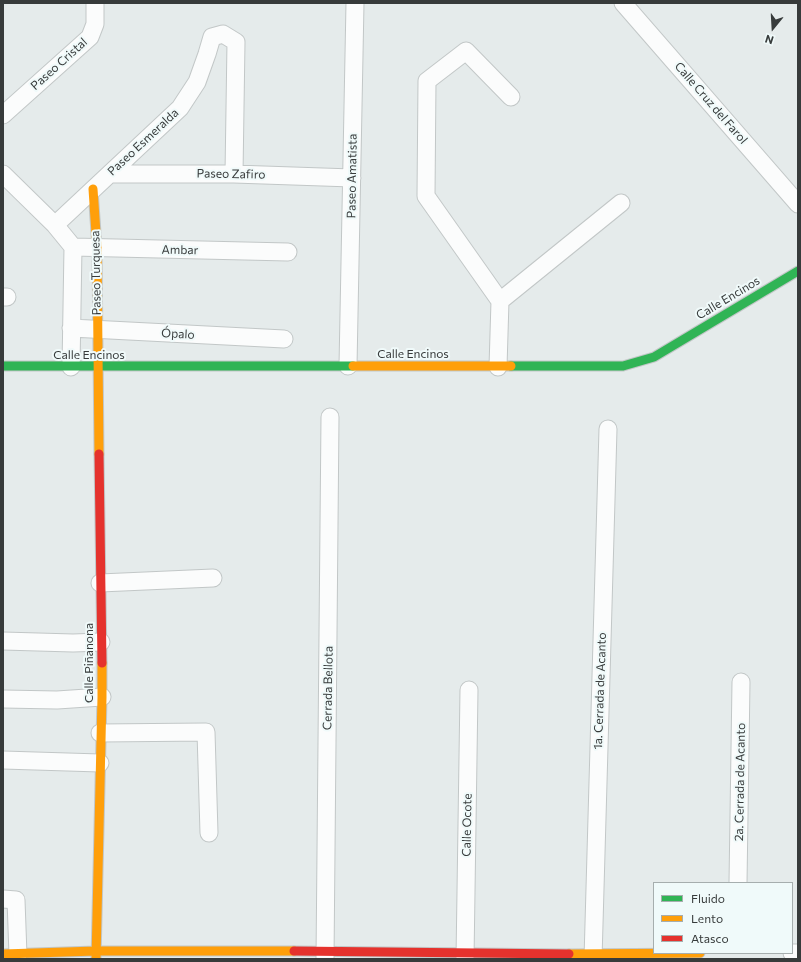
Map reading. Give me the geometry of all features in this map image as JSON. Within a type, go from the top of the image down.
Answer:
[{"type":"street","name":"Paseo Cristal","points":[[3,115],[90,37],[95,24],[95,3]]},
{"type":"street","name":"Paseo Amatista","points":[[348,366],[355,3]]},
{"type":"street","name":"Calle Cruz del Farol","points":[[623,3],[798,204]]},
{"type":"street","name":"Paseo Esmeralda","points":[[55,225],[180,108],[197,82],[212,37],[223,34],[236,42],[234,174]]},
{"type":"street","points":[[498,367],[500,301],[426,196],[427,81],[466,50],[511,96]]},
{"type":"street","points":[[3,174],[55,225],[73,247],[71,367]]},
{"type":"street","name":"Paseo Zafiro","points":[[110,174],[234,174],[352,178]]},
{"type":"street","name":"Paseo Turquesa","points":[[93,189],[96,248],[98,367]]},
{"type":"street","points":[[500,301],[621,203]]},
{"type":"street","name":"Ambar","points":[[73,247],[288,252]]},
{"type":"street","name":"Calle Encinos","points":[[3,366],[623,366],[654,357],[798,270]]},
{"type":"street","name":"Ópalo","points":[[72,328],[284,339]]},
{"type":"street","name":"Calle Piñanona","points":[[96,955],[102,697],[98,367]]},
{"type":"street","name":"Cerrada Bellota","points":[[325,956],[330,417]]},
{"type":"street","name":"1a. Cerrada de Acanto","points":[[593,957],[608,429]]},
{"type":"street","points":[[100,583],[213,578]]},
{"type":"street","points":[[3,641],[73,643],[101,642]]},
{"type":"street","name":"2a. Cerrada de Acanto","points":[[738,882],[741,682]]},
{"type":"street","name":"Calle Ocote","points":[[465,956],[469,690]]},
{"type":"street","points":[[3,699],[57,700],[102,697]]},
{"type":"street","points":[[100,734],[206,732],[209,833]]},
{"type":"street","points":[[3,760],[100,763]]},
{"type":"street","points":[[3,899],[16,900],[11,954],[593,957],[673,954]]},
{"type":"traffic: fast","points":[[511,366],[623,366],[654,357],[798,271]]},
{"type":"traffic: fast","points":[[3,366],[353,366]]},
{"type":"traffic: slow","points":[[93,189],[97,248],[99,454]]},
{"type":"traffic: slow","points":[[353,366],[511,366]]},
{"type":"traffic: slow","points":[[96,959],[102,663]]},
{"type":"traffic: slow","points":[[3,954],[96,951],[294,951]]},
{"type":"traffic: slow","points":[[569,954],[653,953]]},
{"type":"traffic: jam","points":[[99,454],[102,663]]},
{"type":"traffic: jam","points":[[294,951],[569,954]]}]
